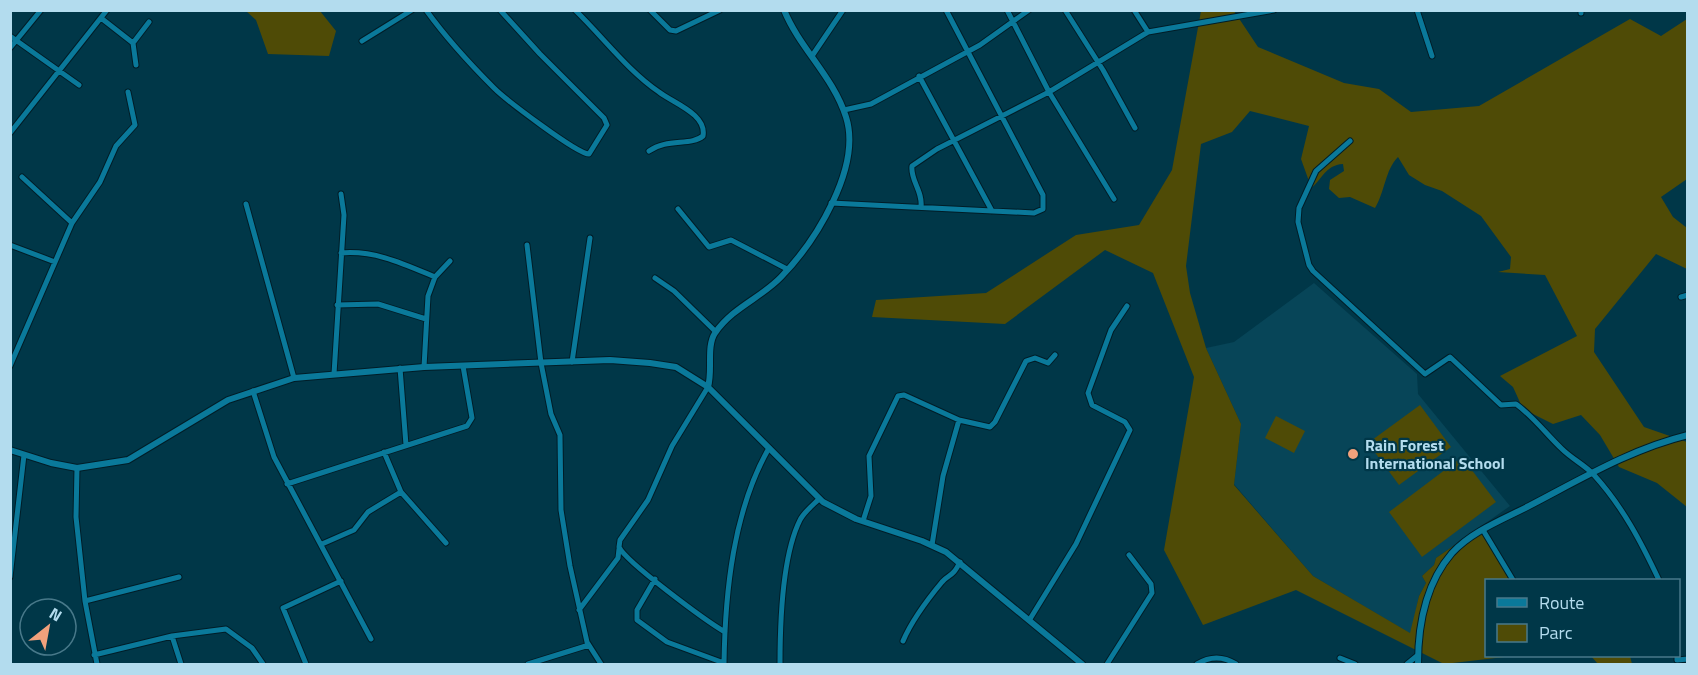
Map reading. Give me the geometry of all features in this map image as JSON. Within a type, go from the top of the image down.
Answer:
[{"type":"street","points":[[10,48],[41,10]]},
{"type":"street","points":[[10,133],[107,10]]},
{"type":"street","points":[[362,41],[412,10]]},
{"type":"street","points":[[426,10],[495,88],[559,137],[583,153],[589,154],[605,129],[606,120],[500,10]]},
{"type":"street","points":[[575,10],[632,71],[651,87],[690,111],[703,128],[703,136],[698,140],[664,142],[649,151]]},
{"type":"street","points":[[650,10],[670,30],[676,31],[720,10]]},
{"type":"street","points":[[579,610],[618,558],[620,540],[654,489],[672,447],[708,387],[712,339],[716,332],[736,310],[781,278],[831,203],[850,147],[844,111],[838,94],[791,27],[784,10]]},
{"type":"street","points":[[812,56],[843,10]]},
{"type":"street","points":[[831,203],[1038,213],[1043,209],[1045,203],[946,10]]},
{"type":"street","points":[[1007,10],[1049,92],[1114,199]]},
{"type":"street","points":[[844,111],[871,104],[980,45],[1029,10]]},
{"type":"street","points":[[1065,10],[1098,61],[1135,128]]},
{"type":"street","points":[[1134,10],[1148,32]]},
{"type":"street","points":[[921,207],[921,193],[912,172],[912,166],[1049,92],[1148,32],[1274,10]]},
{"type":"street","points":[[1417,10],[1432,56]]},
{"type":"street","points":[[101,18],[133,43],[136,65]]},
{"type":"street","points":[[133,43],[149,22]]},
{"type":"street","points":[[10,36],[79,85]]},
{"type":"street","points":[[919,76],[992,211]]},
{"type":"street","points":[[10,366],[72,223],[100,182],[116,146],[135,125],[128,92]]},
{"type":"street","points":[[1350,141],[1316,171],[1299,208],[1298,222],[1309,265],[1313,272],[1425,374],[1450,357],[1501,405],[1516,404],[1523,409],[1563,450],[1593,473],[1633,525],[1659,579]]},
{"type":"street","points":[[21,177],[72,223]]},
{"type":"street","points":[[334,374],[336,305],[344,202],[341,194]]},
{"type":"street","points":[[246,204],[294,378]]},
{"type":"street","points":[[678,209],[709,247],[731,240],[788,269]]},
{"type":"street","points":[[572,362],[590,238]]},
{"type":"street","points":[[10,245],[55,262]]},
{"type":"street","points":[[527,245],[541,363],[551,414],[560,435],[561,510],[579,610],[590,645],[601,664]]},
{"type":"street","points":[[341,253],[358,252],[388,257],[435,277]]},
{"type":"street","points":[[424,367],[428,296],[435,277],[450,261]]},
{"type":"street","points":[[655,278],[675,291],[716,332]]},
{"type":"street","points":[[336,305],[378,304],[426,320]]},
{"type":"street","points":[[1030,620],[1076,544],[1130,430],[1125,422],[1092,405],[1088,393],[1111,330],[1127,306]]},
{"type":"street","points":[[863,521],[871,496],[868,456],[895,400],[904,395],[958,420],[987,428],[993,426],[1026,361],[1035,358],[1048,363],[1055,355]]},
{"type":"street","points":[[10,450],[77,468],[128,460],[198,416],[253,391],[294,378],[400,368],[572,362],[650,363],[676,367],[708,387],[726,402],[819,499],[863,521],[932,545],[960,562],[1082,664]]},
{"type":"street","points":[[287,484],[471,422],[463,366]]},
{"type":"street","points":[[400,368],[406,445]]},
{"type":"street","points":[[253,391],[274,458],[371,639]]},
{"type":"street","points":[[932,545],[943,476],[958,420]]},
{"type":"street","points":[[1418,664],[1422,618],[1435,578],[1452,552],[1483,530],[1610,463],[1686,436]]},
{"type":"street","points":[[655,579],[635,616],[640,623],[667,642],[724,664],[727,582],[747,497],[756,471],[769,448]]},
{"type":"street","points":[[384,452],[401,492],[446,543]]},
{"type":"street","points":[[10,577],[24,455]]},
{"type":"street","points":[[77,468],[76,518],[85,601],[97,664]]},
{"type":"street","points":[[322,544],[354,530],[368,512],[401,492]]},
{"type":"street","points":[[780,664],[780,623],[790,549],[801,519],[819,499]]},
{"type":"street","points":[[1483,530],[1512,579]]},
{"type":"street","points":[[619,547],[622,553],[698,615],[725,632]]},
{"type":"street","points":[[1107,664],[1152,593],[1151,584],[1129,555]]},
{"type":"street","points":[[903,641],[916,617],[943,581],[953,576],[960,562]]},
{"type":"street","points":[[85,601],[178,577]]},
{"type":"street","points":[[306,664],[282,608],[340,581]]},
{"type":"street","points":[[94,655],[172,636],[226,629],[252,648],[263,664]]},
{"type":"street","points":[[172,636],[181,664]]},
{"type":"street","points":[[528,664],[590,645]]},
{"type":"street","points":[[1407,664],[1418,655]]},
{"type":"street","points":[[1197,664],[1208,659],[1222,657],[1236,664]]},
{"type":"street","points":[[1340,658],[1355,664]]},
{"type":"street","points":[[1676,660],[1688,659]]},
{"type":"shaded area","name":"Rain Forest International School","points":[[1314,283],[1417,374],[1418,394],[1510,506],[1436,558],[1434,565],[1422,576],[1426,583],[1419,596],[1411,634],[1313,576],[1234,484],[1241,424],[1206,348],[1234,342]]},
{"type":"green space","points":[[246,11],[320,11],[336,31],[329,56],[268,54],[256,20]]},
{"type":"green space","points":[[1201,11],[1234,11],[1258,47],[1344,83],[1379,89],[1411,112],[1479,106],[1630,19],[1661,36],[1687,19],[1687,179],[1661,197],[1673,217],[1687,228],[1687,269],[1656,254],[1595,329],[1594,352],[1644,427],[1687,442],[1687,507],[1657,483],[1619,467],[1600,435],[1581,415],[1553,424],[1523,409],[1513,387],[1500,376],[1577,336],[1545,275],[1498,272],[1510,269],[1511,257],[1481,216],[1442,191],[1425,185],[1409,175],[1398,157],[1390,168],[1375,208],[1350,197],[1339,198],[1329,189],[1330,180],[1344,171],[1343,164],[1328,170],[1310,189],[1301,159],[1309,126],[1250,111],[1232,132],[1201,144],[1186,266],[1190,293],[1206,348],[1241,424],[1234,485],[1313,576],[1410,633],[1419,596],[1426,583],[1422,576],[1434,565],[1436,558],[1482,526],[1508,579],[1485,579],[1485,657],[1504,657],[1444,664],[1296,590],[1203,625],[1164,550],[1194,377],[1153,273],[1105,250],[1005,324],[872,317],[876,300],[986,293],[1076,235],[1139,225],[1172,170]]},
{"type":"green space","points":[[1420,405],[1451,447],[1399,485],[1368,443]]},
{"type":"green space","points":[[1276,416],[1305,431],[1294,453],[1265,438]]},
{"type":"green space","points":[[1462,457],[1496,502],[1422,557],[1389,512]]},
{"type":"green space","points":[[1592,657],[1630,657],[1632,664],[1598,664]]},
{"type":"place","name":"Rain Forest International School","points":[[1353,454]]}]
